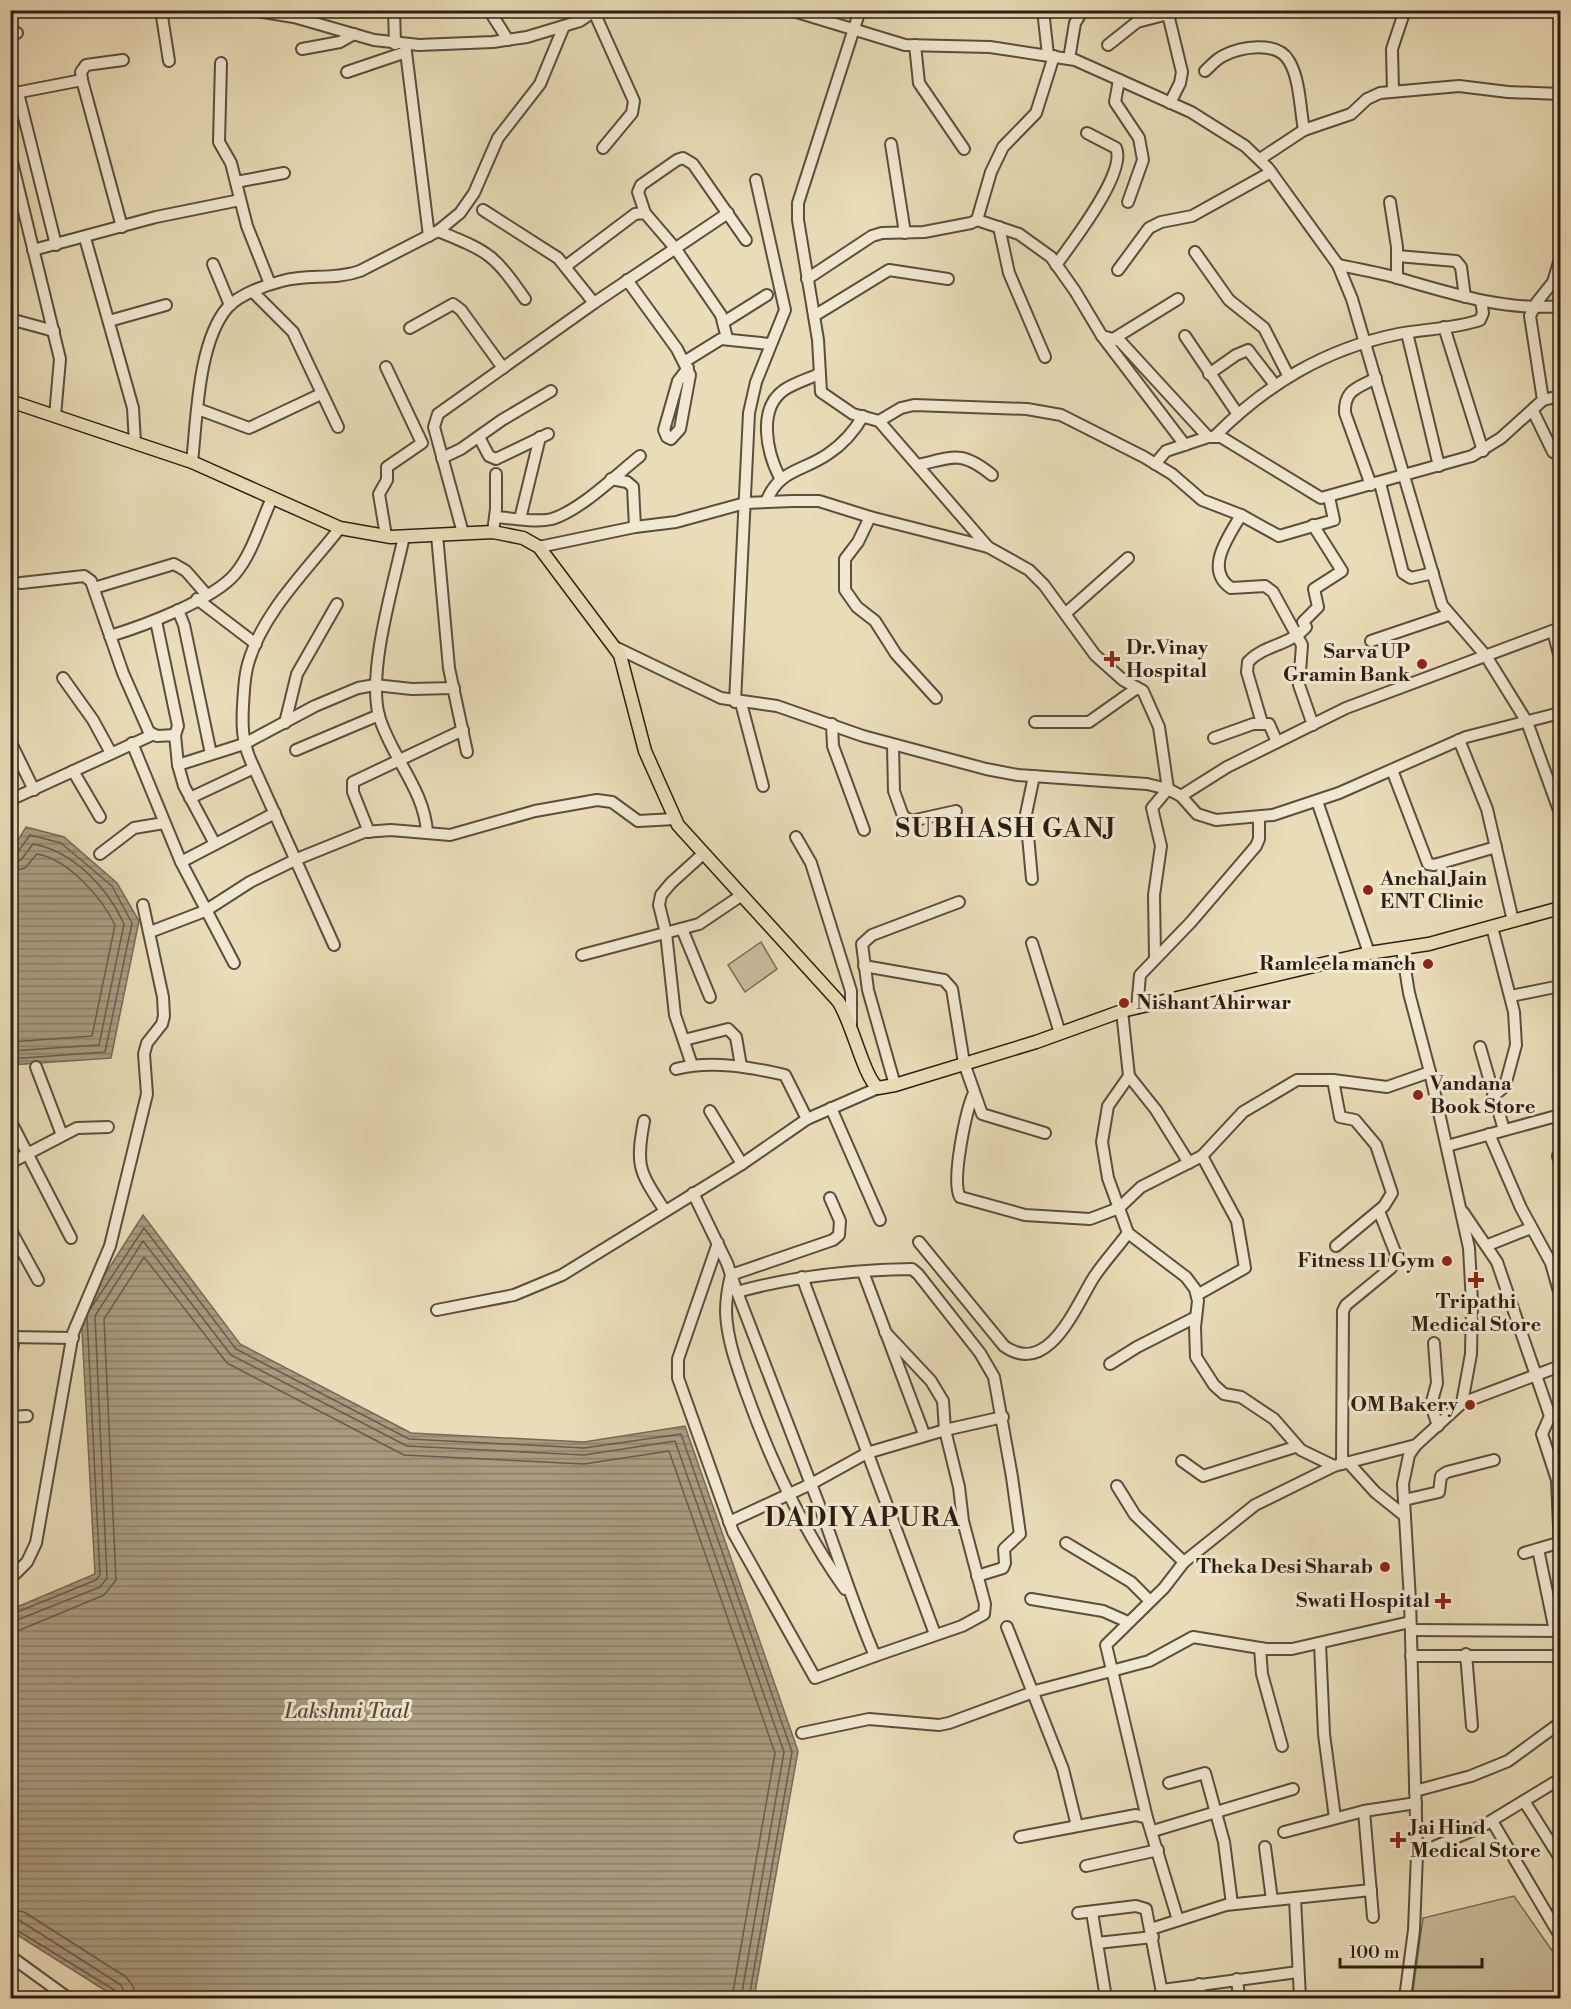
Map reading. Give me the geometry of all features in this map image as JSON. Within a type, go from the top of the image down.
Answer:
[{"type":"main road","points":[[10,401],[192,462],[340,528],[386,536],[493,532],[523,538],[539,547],[617,648],[645,751],[675,819],[838,1001],[851,1026],[870,1078],[878,1088],[895,1085],[1060,1033],[1122,1011],[1369,953],[1402,950],[1560,908]]},
{"type":"street","points":[[161,10],[169,61]]},
{"type":"street","points":[[249,10],[298,14],[354,34],[402,47],[508,40],[564,26],[595,11],[634,101],[632,113],[603,148]]},
{"type":"street","points":[[394,10],[433,233]]},
{"type":"street","points":[[489,10],[508,40]]},
{"type":"street","points":[[790,10],[891,42],[990,47],[1069,59],[1191,112],[1260,159],[1338,265],[1365,342],[1406,476],[1442,605],[1448,615],[1486,656],[1527,722],[1560,813]]},
{"type":"street","points":[[860,10],[798,203],[814,316],[820,392],[853,414],[879,421],[988,547]]},
{"type":"street","points":[[977,220],[991,172],[1003,147],[1036,113],[1051,56],[1042,10]]},
{"type":"street","points":[[1393,91],[1392,49],[1405,10]]},
{"type":"street","points":[[1069,59],[1075,23],[1083,11]]},
{"type":"street","points":[[1108,45],[1137,22],[1167,12],[1182,72],[1180,84],[1170,103]]},
{"type":"street","points":[[192,462],[207,345],[230,305],[270,284],[297,278],[347,275],[433,233],[460,213],[468,202],[498,138],[540,84],[564,26]]},
{"type":"street","points":[[302,49],[340,42],[354,34]]},
{"type":"street","points":[[915,45],[919,83],[964,149]]},
{"type":"street","points":[[347,72],[402,47]]},
{"type":"street","points":[[1205,71],[1223,56],[1239,51],[1256,47],[1280,53],[1292,67],[1304,130]]},
{"type":"street","points":[[122,227],[81,72],[86,66],[123,60]]},
{"type":"street","points":[[221,63],[219,142],[231,163],[247,226],[270,284]]},
{"type":"street","points":[[56,245],[14,93],[82,80]]},
{"type":"street","points":[[1119,80],[1115,102],[1139,138],[1143,160],[1128,202]]},
{"type":"street","points":[[1260,159],[1304,130],[1343,118],[1372,96],[1393,91],[1459,86],[1508,92],[1560,94]]},
{"type":"street","points":[[1056,265],[1101,202],[1119,158],[1116,148],[1087,133]]},
{"type":"street","points":[[891,144],[905,232]]},
{"type":"street","points":[[10,154],[60,360],[55,416]]},
{"type":"street","points":[[727,338],[724,322],[675,248],[645,213],[638,192],[640,185],[676,160],[683,158],[693,165],[746,240]]},
{"type":"street","points":[[1118,270],[1149,228],[1161,222],[1192,216],[1271,172]]},
{"type":"street","points":[[236,182],[284,173]]},
{"type":"street","points":[[756,180],[785,310],[784,317],[770,344],[750,402],[745,503],[738,702],[763,786]]},
{"type":"street","points":[[33,250],[240,200]]},
{"type":"street","points":[[1390,201],[1397,256],[1397,278]]},
{"type":"street","points":[[483,210],[566,266],[594,303]]},
{"type":"street","points":[[566,266],[635,214],[645,213]]},
{"type":"street","points":[[463,533],[434,420],[438,414],[627,280],[728,213]]},
{"type":"street","points":[[807,279],[872,236],[882,233],[934,230],[977,220],[1028,239],[1056,265],[1185,445]]},
{"type":"street","points":[[999,227],[1010,273],[1045,357]]},
{"type":"street","points":[[433,233],[480,249],[495,258],[525,299]]},
{"type":"street","points":[[85,238],[133,408],[135,443]]},
{"type":"street","points":[[1196,252],[1229,300],[1264,328],[1288,375]]},
{"type":"street","points":[[1397,256],[1456,261],[1461,267],[1465,297]]},
{"type":"street","points":[[1543,400],[1530,316],[1532,309],[1553,282],[1560,259]]},
{"type":"street","points":[[213,264],[230,305]]},
{"type":"street","points":[[1338,265],[1481,301],[1532,309],[1560,306]]},
{"type":"street","points":[[814,316],[889,270],[948,279]]},
{"type":"street","points":[[627,280],[686,365],[690,381],[680,429],[671,439],[667,438],[664,430],[678,381],[686,365],[727,338],[770,344]]},
{"type":"street","points":[[253,292],[293,332],[321,394],[339,427]]},
{"type":"street","points":[[724,322],[768,296]]},
{"type":"street","points":[[1108,339],[1178,299]]},
{"type":"street","points":[[1155,464],[1166,451],[1211,436],[1237,413],[1288,375],[1365,342],[1480,320],[1483,313],[1481,301]]},
{"type":"street","points":[[410,328],[453,304],[461,310],[503,368]]},
{"type":"street","points":[[109,321],[166,305]]},
{"type":"street","points":[[10,319],[54,331]]},
{"type":"street","points":[[1444,327],[1483,451]]},
{"type":"street","points":[[1407,333],[1439,466]]},
{"type":"street","points":[[1185,336],[1237,413]]},
{"type":"street","points":[[1108,339],[1211,436],[1221,437],[1315,496],[1329,497],[1406,476],[1483,451],[1533,411],[1543,400],[1560,396]]},
{"type":"street","points":[[1209,374],[1236,355],[1248,350],[1275,385]]},
{"type":"street","points":[[386,367],[422,443],[387,467],[387,480],[379,494],[386,536]]},
{"type":"street","points":[[780,478],[770,460],[767,430],[770,404],[784,390],[819,374]]},
{"type":"street","points":[[1376,378],[1346,397],[1345,413],[1375,484],[1403,573],[1410,578],[1433,573]]},
{"type":"street","points":[[442,458],[551,391]]},
{"type":"street","points":[[198,409],[249,428],[321,394]]},
{"type":"street","points":[[879,421],[901,408],[914,405],[1027,409],[1071,420],[1172,474],[1196,496],[1279,536],[1334,520],[1329,497]]},
{"type":"street","points":[[1533,411],[1553,452],[1560,456]]},
{"type":"street","points":[[766,501],[780,478],[826,456],[855,430],[863,416]]},
{"type":"street","points":[[479,436],[489,456],[496,459],[544,435],[520,519]]},
{"type":"street","points":[[495,517],[544,520],[562,514],[640,456]]},
{"type":"street","points":[[918,465],[963,457],[977,463],[992,475]]},
{"type":"street","points":[[493,532],[496,474]]},
{"type":"street","points":[[611,479],[627,482],[633,487],[635,527]]},
{"type":"street","points":[[110,636],[156,621],[178,610],[202,597],[236,573],[272,498]]},
{"type":"street","points":[[539,547],[635,527],[676,522],[745,503],[819,501],[870,517],[988,547],[1029,570],[1044,585],[1095,655],[1123,680],[1143,691],[1151,704],[1159,727],[1168,789],[1152,808],[1161,846],[1154,895],[1155,957]]},
{"type":"street","points":[[1241,516],[1219,557],[1218,564],[1225,582],[1231,588],[1265,586],[1270,589],[1298,637],[1303,651],[1299,685],[1313,725]]},
{"type":"street","points":[[870,517],[858,542],[845,559],[845,590],[857,607],[875,621],[896,654],[936,698]]},
{"type":"street","points":[[1262,723],[1246,672],[1248,662],[1259,654],[1298,637],[1306,627],[1303,622],[1318,607],[1314,589],[1342,571],[1313,525]]},
{"type":"street","points":[[334,945],[244,744],[242,722],[246,670],[256,644],[285,598],[340,528]]},
{"type":"street","points":[[437,534],[449,668],[467,752]]},
{"type":"street","points":[[404,536],[375,686],[379,715],[399,761],[426,810],[427,833]]},
{"type":"street","points":[[1066,614],[1128,558]]},
{"type":"street","points":[[94,588],[174,564],[186,571],[202,597],[256,644]]},
{"type":"street","points":[[21,583],[84,576],[91,581],[123,673],[152,735]]},
{"type":"street","points":[[285,723],[297,674],[337,604]]},
{"type":"street","points":[[178,610],[184,625],[211,754]]},
{"type":"street","points":[[1371,641],[1448,615]]},
{"type":"street","points":[[156,621],[178,726],[175,735],[178,765],[190,798],[215,844]]},
{"type":"street","points":[[1181,796],[1227,767],[1346,708],[1557,629],[1560,658]]},
{"type":"street","points":[[617,648],[721,698],[777,706],[893,744],[986,769],[1034,776],[1147,784],[1168,789],[1181,796],[1197,814],[1205,818],[1258,818],[1317,801],[1459,740],[1560,713]]},
{"type":"street","points":[[63,678],[93,720],[111,753]]},
{"type":"street","points":[[178,765],[244,744],[352,690],[375,686],[412,689],[454,688]]},
{"type":"street","points":[[1035,722],[1089,722],[1137,688]]},
{"type":"street","points":[[296,750],[379,715]]},
{"type":"street","points":[[1214,738],[1262,723],[1272,727],[1277,742]]},
{"type":"street","points":[[832,724],[832,746],[864,830]]},
{"type":"street","points":[[369,832],[353,792],[353,782],[463,730]]},
{"type":"street","points":[[10,800],[152,735],[175,735]]},
{"type":"street","points":[[1459,740],[1487,809],[1512,921]]},
{"type":"street","points":[[10,741],[34,790]]},
{"type":"street","points":[[132,743],[181,862],[234,963]]},
{"type":"street","points":[[893,744],[894,792],[903,816],[912,821],[956,811]]},
{"type":"street","points":[[190,798],[254,768]]},
{"type":"street","points":[[1392,770],[1428,864],[1434,865],[1496,847]]},
{"type":"street","points":[[73,771],[100,817]]},
{"type":"street","points":[[1032,879],[1026,814],[1034,776]]},
{"type":"street","points":[[150,932],[205,911],[250,882],[353,835],[369,832],[450,835],[536,811],[597,800],[612,802],[638,821],[675,819]]},
{"type":"street","points":[[1317,801],[1369,953]]},
{"type":"street","points":[[181,862],[275,813]]},
{"type":"street","points":[[1137,1008],[1138,980],[1155,957],[1191,922],[1256,846],[1259,839],[1258,818]]},
{"type":"street","points":[[100,854],[134,828],[164,823]]},
{"type":"street","points":[[796,837],[812,863],[851,990],[851,1026]]},
{"type":"street","points":[[692,1065],[675,1016],[666,933],[659,899],[678,876],[704,854]]},
{"type":"street","points":[[582,956],[704,921],[742,895]]},
{"type":"street","points":[[895,1085],[868,990],[861,950],[866,939],[958,902]]},
{"type":"street","points":[[10,1579],[27,1562],[36,1543],[72,1338],[110,1246],[147,1094],[144,1054],[147,1043],[162,1024],[164,1016],[163,997],[143,905]]},
{"type":"street","points":[[1492,927],[1511,996],[1515,1045],[1506,1082],[1503,1088],[1493,1095]]},
{"type":"street","points":[[682,928],[710,997]]},
{"type":"street","points":[[1032,944],[1060,1033]]},
{"type":"street","points":[[1402,950],[1409,993],[1430,1072],[1469,1248],[1472,1303],[1471,1354],[1462,1403]]},
{"type":"street","points":[[864,966],[933,978],[949,984],[952,988],[964,1063],[985,1117],[1045,1133]]},
{"type":"street","points":[[1511,996],[1560,986]]},
{"type":"street","points":[[1122,1011],[1129,1077],[1156,1110],[1189,1163]]},
{"type":"street","points":[[684,1040],[728,1029],[736,1037],[741,1066]]},
{"type":"street","points":[[1480,1047],[1504,1130]]},
{"type":"street","points":[[676,1069],[692,1065],[741,1066],[788,1078],[807,1119]]},
{"type":"street","points":[[36,1067],[62,1135]]},
{"type":"street","points":[[974,1093],[958,1160],[957,1190],[960,1197],[1036,1215],[1090,1219],[1119,1208],[1141,1187],[1202,1156],[1235,1120],[1258,1101],[1297,1080],[1333,1080],[1387,1087],[1430,1072]]},
{"type":"street","points":[[1129,1077],[1108,1106],[1102,1142],[1108,1178],[1128,1233],[1186,1277],[1197,1295],[1194,1347],[1203,1371],[1220,1391],[1241,1397],[1274,1419],[1295,1447],[1342,1464],[1405,1516]]},
{"type":"street","points":[[1333,1080],[1340,1117],[1359,1122],[1379,1152],[1392,1193],[1379,1211],[1336,1246]]},
{"type":"street","points":[[437,1310],[514,1295],[539,1286],[588,1260],[741,1164],[807,1119],[878,1088]]},
{"type":"street","points":[[831,1108],[880,1220]]},
{"type":"street","points":[[711,1111],[741,1164]]},
{"type":"street","points":[[1447,1146],[1560,1115]]},
{"type":"street","points":[[10,1120],[71,1238]]},
{"type":"street","points":[[644,1121],[639,1165],[645,1180],[664,1211]]},
{"type":"street","points":[[10,1163],[77,1128],[108,1127]]},
{"type":"street","points":[[1489,1134],[1531,1228],[1551,1263],[1560,1288]]},
{"type":"street","points":[[1197,1295],[1245,1268],[1237,1221],[1202,1156]]},
{"type":"street","points":[[693,1193],[731,1275],[838,1550],[852,1599],[875,1656]]},
{"type":"street","points":[[731,1275],[833,1240],[841,1230],[830,1198]]},
{"type":"street","points":[[1461,1208],[1488,1245],[1497,1262],[1550,1416],[1542,1434],[1557,1479],[1560,1501],[1559,1546],[1524,1553]]},
{"type":"street","points":[[1342,1464],[1343,1311],[1346,1305],[1397,1261],[1395,1249],[1379,1211]]},
{"type":"street","points":[[1488,1245],[1531,1228]]},
{"type":"street","points":[[10,1229],[38,1280]]},
{"type":"street","points":[[919,1242],[1004,1346],[1014,1352],[1025,1353],[1045,1347],[1060,1334],[1094,1276],[1128,1233]]},
{"type":"street","points":[[718,1243],[676,1369],[729,1522],[815,1678],[976,1620],[984,1614],[985,1604],[976,1576],[945,1430],[943,1401],[931,1381],[885,1332]]},
{"type":"street","points":[[737,1292],[802,1277],[912,1269],[918,1274],[988,1365],[1003,1417],[1020,1534],[1004,1549],[1003,1568],[976,1576]]},
{"type":"street","points":[[863,1272],[924,1434]]},
{"type":"street","points":[[731,1275],[726,1312],[731,1347],[756,1417],[788,1494],[807,1531],[852,1599]]},
{"type":"street","points":[[802,1277],[935,1634]]},
{"type":"street","points":[[1110,1364],[1137,1347],[1196,1317]]},
{"type":"street","points":[[10,1364],[12,1337],[72,1338]]},
{"type":"street","points":[[1434,1343],[1437,1383],[1431,1405],[1438,1426]]},
{"type":"street","points":[[1405,1998],[1414,1930],[1417,1854],[1411,1626],[1404,1500],[1406,1465],[1416,1445],[1462,1403],[1560,1366]]},
{"type":"street","points":[[10,1417],[27,1416]]},
{"type":"street","points":[[729,1522],[811,1484],[867,1453],[924,1434],[1003,1417]]},
{"type":"street","points":[[1178,1920],[1153,1831],[1147,1818],[1106,1645],[1149,1600],[1164,1588],[1184,1562],[1255,1505],[1342,1464],[1416,1445]]},
{"type":"street","points":[[1182,1461],[1203,1476],[1295,1447]]},
{"type":"street","points":[[1404,1500],[1439,1492],[1441,1476],[1447,1472],[1494,1460]]},
{"type":"street","points":[[1117,1486],[1135,1515],[1184,1562]]},
{"type":"street","points":[[1066,1543],[1131,1582],[1149,1600]]},
{"type":"street","points":[[802,1733],[869,1719],[939,1725],[1033,1692],[1149,1661],[1193,1637],[1260,1648],[1292,1649],[1411,1626],[1558,1631],[1538,1549]]},
{"type":"street","points":[[1031,1599],[1103,1611],[1128,1622]]},
{"type":"street","points":[[1007,1627],[1063,1769],[1077,1826]]},
{"type":"street","points":[[1320,1643],[1324,1734],[1335,1818]]},
{"type":"street","points":[[1260,1648],[1262,1674],[1282,1746]]},
{"type":"street","points":[[1411,1656],[1466,1654],[1560,1656]]},
{"type":"street","points":[[1466,1654],[1472,1726]]},
{"type":"street","points":[[1415,1791],[1471,1776],[1508,1761],[1560,1722]]},
{"type":"street","points":[[1169,1783],[1205,1773],[1226,1851],[1232,1904]]},
{"type":"street","points":[[1417,1854],[1492,1821],[1560,1780]]},
{"type":"street","points":[[1153,1831],[1293,1789]]},
{"type":"street","points":[[1524,1801],[1560,1858]]},
{"type":"street","points":[[1284,1832],[1364,1811],[1416,1803]]},
{"type":"street","points":[[1364,1811],[1373,1917]]},
{"type":"street","points":[[1020,1837],[1136,1815],[1147,1818]]},
{"type":"street","points":[[1492,1821],[1560,1936]]},
{"type":"street","points":[[1265,1847],[1272,1900]]},
{"type":"street","points":[[1086,1866],[1158,1850]]},
{"type":"street","points":[[1097,1943],[1152,1933],[1178,1920],[1232,1904],[1371,1890]]},
{"type":"street","points":[[1295,1898],[1300,1998]]},
{"type":"street","points":[[1078,1913],[1142,1907],[1149,1914],[1162,1994],[1199,1984],[1298,1972]]},
{"type":"street","points":[[1092,1912],[1106,1998]]},
{"type":"street","points":[[10,1956],[68,1998]]},
{"type":"street","points":[[1237,1979],[1239,1998]]},
{"type":"street","points":[[1199,1984],[1201,1998]]},
{"type":"shaded area","points":[[761,942],[777,969],[745,992],[728,965]]},
{"type":"shaded area","points":[[1514,1896],[1560,1962],[1560,1997],[1412,1998],[1423,1918]]},
{"type":"water","points":[[26,827],[64,837],[117,883],[139,921],[111,1058],[11,1065],[10,853]]},
{"type":"water","name":"Lakshmi Taal","points":[[143,1215],[240,1344],[411,1433],[584,1442],[685,1426],[798,1751],[754,1998],[117,1998],[11,1931],[10,1610],[95,1574],[81,1312]]},
{"type":"place","name":"Dr.Vinay Hospital","points":[[1112,659]]},
{"type":"place","name":"Sarva UP Gramin Bank","points":[[1422,664]]},
{"type":"place","name":"Anchal Jain ENT Clinic","points":[[1368,890]]},
{"type":"place","name":"Ramleela manch","points":[[1428,964]]},
{"type":"place","name":"Nishant Ahirwar","points":[[1124,1003]]},
{"type":"place","name":"Vandana Book Store","points":[[1418,1095]]},
{"type":"place","name":"Fitness 11 Gym","points":[[1447,1261]]},
{"type":"place","name":"Tripathi Medical Store","points":[[1476,1280]]},
{"type":"place","name":"OM Bakery","points":[[1470,1405]]},
{"type":"place","name":"Theka Desi Sharab","points":[[1385,1567]]},
{"type":"place","name":"Swati Hospital","points":[[1443,1601]]},
{"type":"place","name":"Jai Hind Medical Store","points":[[1398,1840]]},
{"type":"district","name":"SUBHASH GANJ","points":[[1006,829]]},
{"type":"district","name":"DADIYAPURA","points":[[863,1518]]}]
